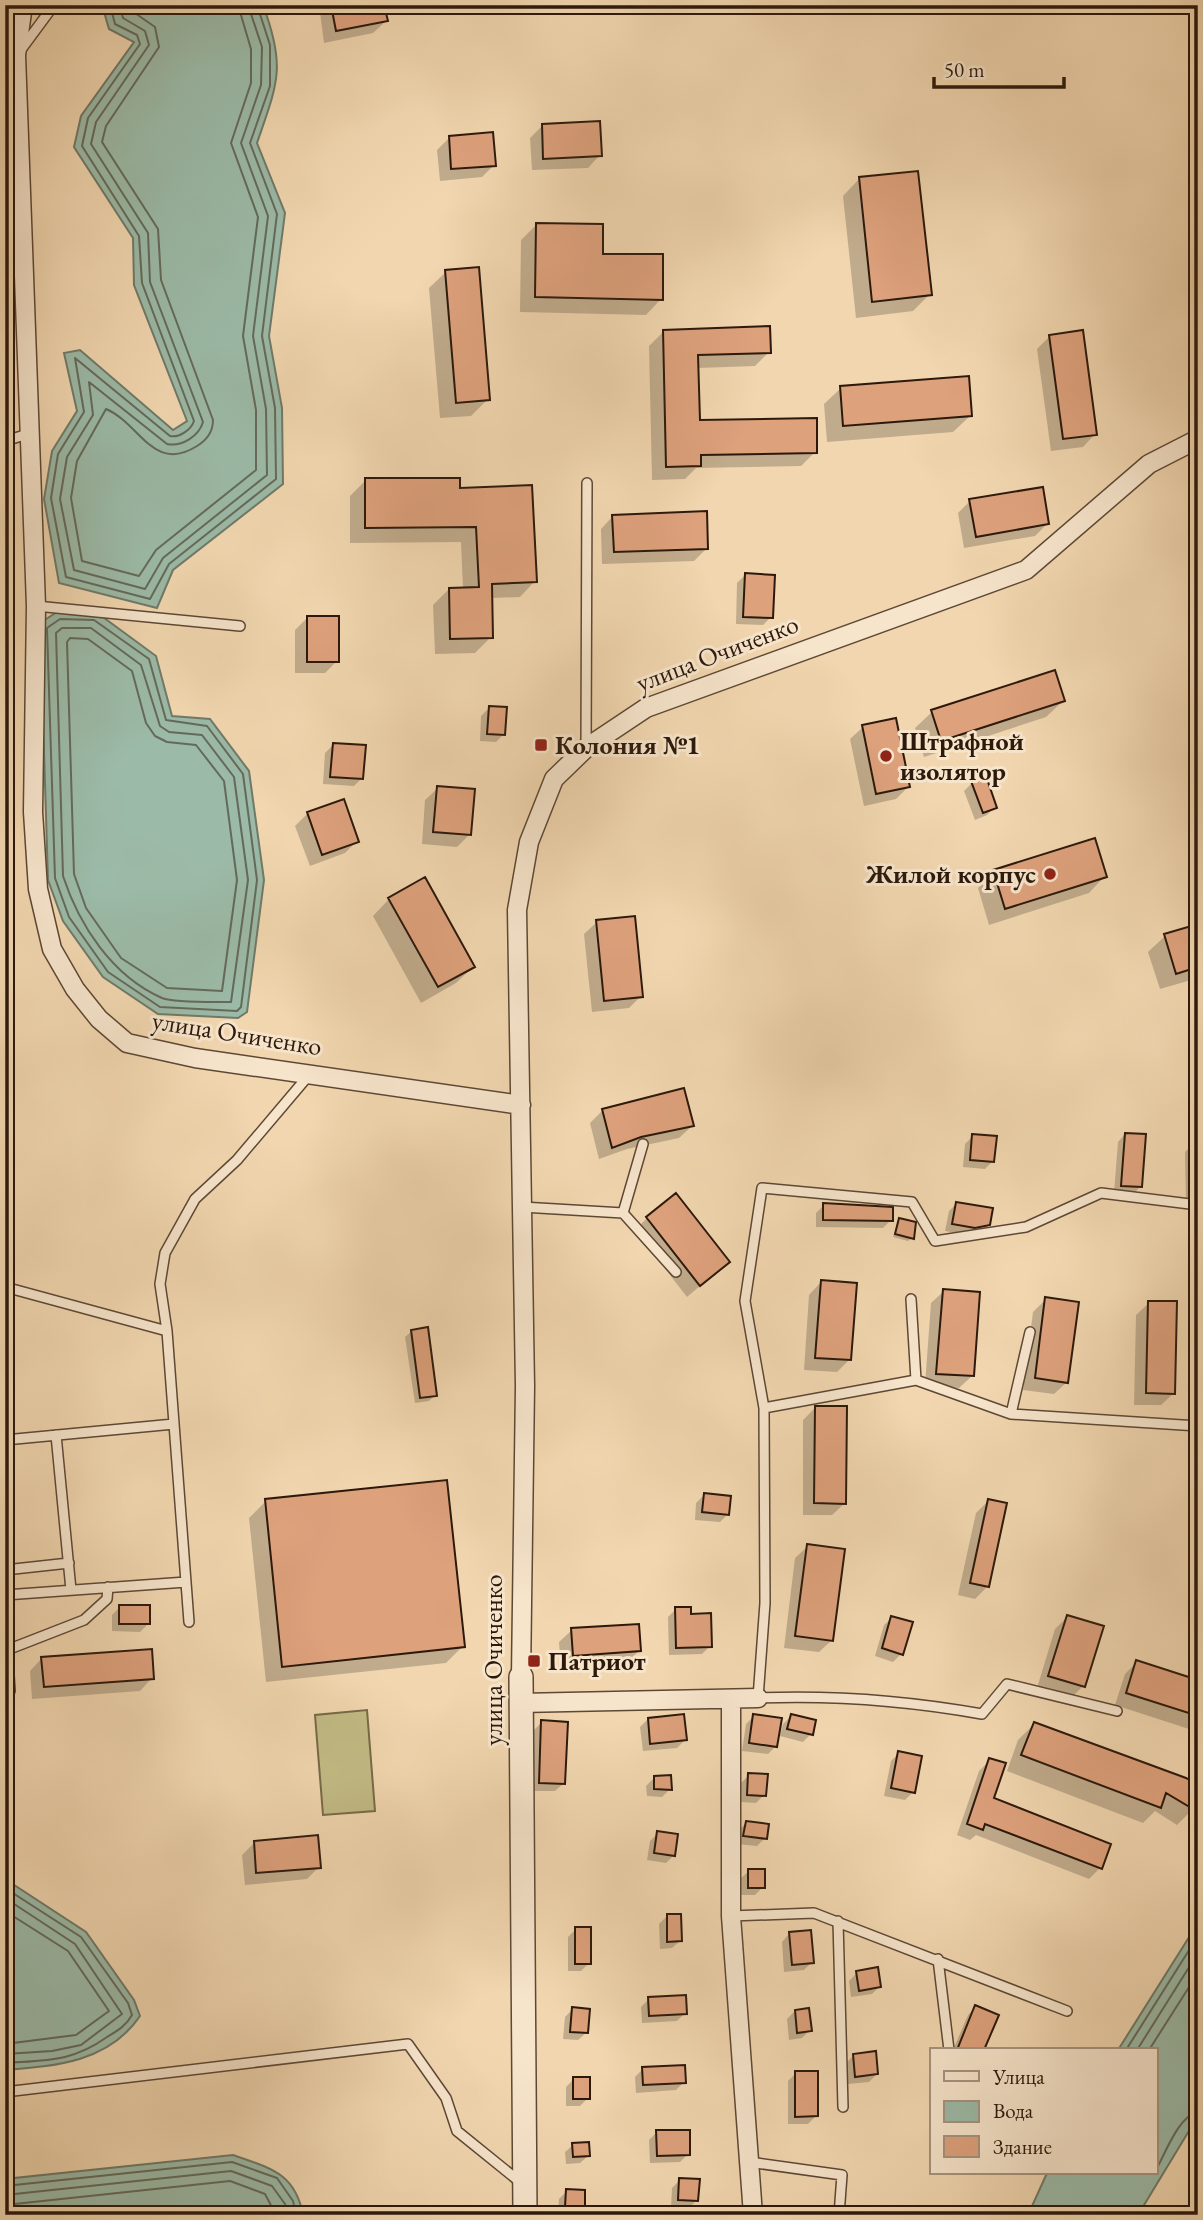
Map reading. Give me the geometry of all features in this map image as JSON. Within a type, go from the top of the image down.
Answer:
[{"type":"street","name":"улица Очиченко","points":[[23,5],[16,55],[36,606],[33,812],[38,889],[52,949],[75,989],[99,1018],[127,1043],[195,1058],[521,1105]]},
{"type":"street","name":"улица Очиченко","points":[[525,2215],[520,1703],[525,1386],[517,910],[530,842],[554,779],[586,747],[646,708],[1026,570],[1149,464],[1198,439]]},
{"type":"street","points":[[520,1703],[758,1698]]},
{"type":"street","points":[[731,1699],[731,1916],[753,2215]]},
{"type":"lane","points":[[16,55],[54,5]]},
{"type":"lane","points":[[5,440],[28,434]]},
{"type":"lane","points":[[586,747],[587,483]]},
{"type":"lane","points":[[36,606],[240,626]]},
{"type":"lane","points":[[189,1622],[167,1331],[160,1284],[165,1253],[195,1199],[237,1160],[309,1074]]},
{"type":"lane","points":[[623,1213],[643,1144]]},
{"type":"lane","points":[[1117,1711],[1007,1684],[982,1714],[928,1705],[799,1696],[758,1698],[765,1603],[764,1408],[745,1301],[762,1188],[912,1202],[935,1241],[1026,1227],[1101,1193],[1198,1205]]},
{"type":"lane","points":[[522,1207],[623,1213],[676,1272]]},
{"type":"lane","points":[[5,1287],[167,1331]]},
{"type":"lane","points":[[911,1299],[916,1380]]},
{"type":"lane","points":[[1011,1414],[1030,1332]]},
{"type":"lane","points":[[764,1408],[916,1380],[1011,1414],[1198,1426]]},
{"type":"lane","points":[[5,1440],[174,1424]]},
{"type":"lane","points":[[56,1435],[71,1590]]},
{"type":"lane","points":[[5,1570],[69,1563]]},
{"type":"lane","points":[[5,1595],[186,1582]]},
{"type":"lane","points":[[7,1650],[84,1620],[107,1599],[108,1587]]},
{"type":"lane","points":[[5,1613],[10,1691]]},
{"type":"lane","points":[[731,1916],[814,1913],[1067,2011]]},
{"type":"lane","points":[[838,1922],[843,2107]]},
{"type":"lane","points":[[938,1959],[949,2048]]},
{"type":"lane","points":[[5,2091],[408,2044],[446,2098],[457,2131],[525,2185]]},
{"type":"lane","points":[[747,2162],[842,2175],[839,2215]]},
{"type":"shaded area","points":[[367,1710],[375,1811],[323,1815],[315,1715]]},
{"type":"water","points":[[102,5],[263,5],[277,60],[274,89],[257,143],[285,213],[269,336],[282,408],[283,484],[173,570],[157,608],[59,583],[44,499],[52,451],[77,411],[64,353],[80,350],[173,430],[187,421],[134,285],[133,238],[74,147],[81,116],[134,42],[109,29]]},
{"type":"water","points":[[57,612],[96,612],[156,656],[172,716],[210,719],[249,771],[264,880],[247,1012],[238,1018],[158,1014],[103,977],[63,921],[48,880],[40,623]]},
{"type":"water","points":[[5,1879],[86,1932],[134,2000],[140,2016],[113,2043],[80,2059],[5,2070]]},
{"type":"water","points":[[1198,1923],[1198,2116],[1138,2215],[1028,2215],[1047,2174],[1158,2174],[1158,2048],[1119,2048]]},
{"type":"water","points":[[233,2155],[269,2168],[287,2181],[294,2189],[303,2215],[5,2215],[5,2179]]},
{"type":"building","points":[[331,5],[384,5],[388,21],[336,31]]},
{"type":"building","points":[[600,121],[602,156],[543,159],[542,124]]},
{"type":"building","points":[[493,132],[496,166],[451,169],[449,136]]},
{"type":"building","points":[[918,171],[932,295],[872,302],[859,177]]},
{"type":"building","points":[[536,223],[603,224],[603,254],[663,254],[663,300],[535,297]]},
{"type":"building","points":[[479,267],[490,400],[456,403],[445,270]]},
{"type":"building","points":[[770,326],[771,353],[698,355],[700,420],[817,418],[817,453],[701,455],[701,466],[666,467],[663,330]]},
{"type":"building","points":[[1083,330],[1097,435],[1063,439],[1049,335]]},
{"type":"building","points":[[969,376],[972,416],[843,426],[840,386]]},
{"type":"building","points":[[365,478],[460,478],[460,488],[532,485],[537,582],[492,584],[493,638],[450,639],[449,588],[479,587],[476,527],[365,528]]},
{"type":"building","points":[[1043,487],[1049,524],[976,537],[969,499]]},
{"type":"building","points":[[707,511],[708,549],[614,552],[612,515]]},
{"type":"building","points":[[745,573],[775,575],[773,618],[743,617]]},
{"type":"building","points":[[307,616],[339,616],[339,662],[307,662]]},
{"type":"building","points":[[1055,670],[1065,701],[941,741],[931,710]]},
{"type":"building","points":[[489,706],[507,707],[505,735],[487,734]]},
{"type":"building","name":"Штрафной изолятор","points":[[896,718],[910,787],[876,794],[862,725]]},
{"type":"building","points":[[333,743],[366,745],[363,779],[330,777]]},
{"type":"building","points":[[986,776],[997,808],[983,813],[971,781]]},
{"type":"building","points":[[437,786],[475,789],[471,835],[433,832]]},
{"type":"building","points":[[344,799],[359,842],[322,855],[307,812]]},
{"type":"building","name":"Жилой корпус","points":[[1095,838],[1107,877],[1005,909],[993,870]]},
{"type":"building","points":[[425,877],[475,967],[438,987],[388,898]]},
{"type":"building","points":[[635,916],[643,997],[604,1001],[596,920]]},
{"type":"building","points":[[1198,924],[1198,967],[1176,974],[1164,934]]},
{"type":"building","points":[[684,1088],[694,1126],[641,1137],[612,1148],[602,1109]]},
{"type":"building","points":[[1125,1133],[1146,1134],[1142,1187],[1121,1186]]},
{"type":"building","points":[[972,1134],[997,1136],[994,1162],[970,1160]]},
{"type":"building","points":[[676,1193],[730,1262],[700,1286],[646,1217]]},
{"type":"building","points":[[956,1202],[993,1208],[990,1225],[975,1228],[952,1224]]},
{"type":"building","points":[[823,1203],[893,1207],[893,1221],[823,1220]]},
{"type":"building","points":[[899,1218],[916,1222],[914,1239],[895,1234]]},
{"type":"building","points":[[821,1280],[857,1283],[851,1360],[815,1358]]},
{"type":"building","points":[[943,1289],[980,1292],[974,1376],[936,1374]]},
{"type":"building","points":[[1045,1297],[1079,1302],[1068,1383],[1035,1378]]},
{"type":"building","points":[[1148,1301],[1177,1301],[1175,1394],[1146,1393]]},
{"type":"building","points":[[428,1327],[437,1396],[420,1398],[411,1330]]},
{"type":"building","points":[[815,1406],[847,1406],[846,1504],[814,1503]]},
{"type":"building","points":[[447,1480],[465,1647],[282,1667],[265,1499]]},
{"type":"building","points":[[704,1493],[731,1496],[729,1515],[702,1512]]},
{"type":"building","points":[[988,1499],[1007,1503],[989,1587],[970,1583]]},
{"type":"building","points":[[807,1544],[845,1549],[833,1641],[795,1636]]},
{"type":"building","points":[[119,1605],[150,1605],[150,1624],[119,1624]]},
{"type":"building","points":[[675,1607],[691,1607],[691,1614],[711,1613],[712,1647],[676,1648]]},
{"type":"building","points":[[1067,1615],[1104,1626],[1085,1687],[1048,1676]]},
{"type":"building","points":[[891,1616],[913,1622],[903,1655],[882,1648]]},
{"type":"building","points":[[639,1624],[641,1651],[573,1656],[571,1628]]},
{"type":"building","points":[[152,1649],[154,1679],[44,1687],[41,1657]]},
{"type":"building","points":[[1136,1660],[1198,1680],[1198,1716],[1126,1693]]},
{"type":"building","points":[[684,1714],[687,1740],[650,1744],[648,1718]]},
{"type":"building","points":[[753,1714],[782,1718],[777,1747],[749,1743]]},
{"type":"building","points":[[791,1714],[816,1720],[813,1735],[787,1729]]},
{"type":"building","points":[[541,1720],[568,1722],[565,1784],[539,1783]]},
{"type":"building","points":[[1034,1722],[1186,1778],[1198,1785],[1198,1812],[1166,1793],[1161,1808],[1021,1755]]},
{"type":"building","points":[[898,1751],[922,1756],[915,1793],[891,1788]]},
{"type":"building","points":[[989,1758],[1006,1763],[994,1798],[1111,1844],[1102,1869],[985,1824],[983,1830],[967,1824]]},
{"type":"building","points":[[748,1773],[768,1774],[766,1796],[747,1795]]},
{"type":"building","points":[[671,1775],[672,1790],[654,1789],[654,1776]]},
{"type":"building","points":[[746,1821],[769,1824],[767,1839],[743,1836]]},
{"type":"building","points":[[657,1831],[678,1834],[675,1856],[654,1853]]},
{"type":"building","points":[[318,1835],[321,1868],[256,1873],[254,1841]]},
{"type":"building","points":[[748,1869],[765,1869],[765,1888],[748,1888]]},
{"type":"building","points":[[667,1914],[681,1914],[682,1941],[667,1942]]},
{"type":"building","points":[[575,1927],[591,1927],[591,1964],[575,1964]]},
{"type":"building","points":[[811,1930],[814,1963],[792,1965],[789,1932]]},
{"type":"building","points":[[878,1967],[881,1987],[859,1991],[856,1971]]},
{"type":"building","points":[[686,1995],[687,2014],[649,2016],[648,1997]]},
{"type":"building","points":[[975,2005],[999,2015],[985,2048],[958,2048]]},
{"type":"building","points":[[572,2007],[590,2009],[588,2033],[570,2032]]},
{"type":"building","points":[[809,2008],[812,2031],[797,2033],[795,2010]]},
{"type":"building","points":[[876,2051],[878,2074],[855,2077],[853,2054]]},
{"type":"building","points":[[685,2065],[686,2083],[643,2085],[642,2067]]},
{"type":"building","points":[[795,2071],[818,2071],[818,2116],[795,2117]]},
{"type":"building","points":[[573,2077],[590,2077],[590,2099],[573,2099]]},
{"type":"building","points":[[656,2130],[690,2130],[690,2155],[657,2156]]},
{"type":"building","points":[[589,2142],[590,2156],[573,2157],[572,2143]]},
{"type":"building","points":[[679,2178],[700,2179],[698,2201],[678,2200]]},
{"type":"building","points":[[566,2189],[585,2190],[585,2208],[565,2207]]},
{"type":"place","name":"Колония №1","points":[[541,745]]},
{"type":"place","name":"Штрафной изолятор","points":[[886,756]]},
{"type":"place","name":"Жилой корпус","points":[[1050,874]]},
{"type":"place","name":"Патриот","points":[[534,1661]]}]
